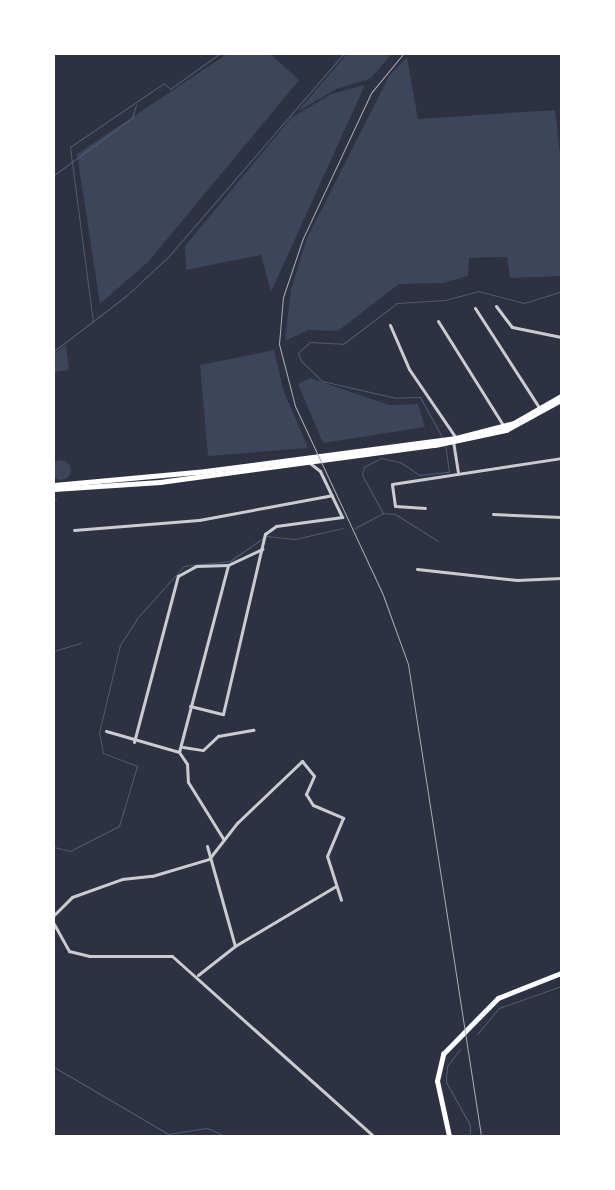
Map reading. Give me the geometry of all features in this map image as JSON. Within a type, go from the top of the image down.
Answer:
[{"type":"main road","points":[[541,411],[561,396]]},
{"type":"main road","points":[[54,489],[160,482],[453,440],[505,428],[561,400]]},
{"type":"main road","points":[[54,485],[306,461]]},
{"type":"main road","points":[[449,1136],[437,1081],[443,1054],[498,998],[561,973]]},
{"type":"street","points":[[496,306],[512,327],[561,337]]},
{"type":"street","points":[[475,308],[541,411]]},
{"type":"street","points":[[438,321],[505,428]]},
{"type":"street","points":[[390,325],[409,370],[453,440],[458,472]]},
{"type":"street","points":[[425,508],[395,506],[392,484],[458,472],[561,458]]},
{"type":"street","points":[[190,706],[223,714],[265,534],[276,526],[342,517],[320,471],[306,461]]},
{"type":"street","points":[[74,530],[199,520],[332,495]]},
{"type":"street","points":[[493,514],[561,517]]},
{"type":"street","points":[[134,742],[178,576],[196,566],[228,565],[263,547]]},
{"type":"street","points":[[179,752],[183,747],[190,706],[228,565]]},
{"type":"street","points":[[417,569],[517,580],[561,578]]},
{"type":"street","points":[[183,747],[203,750],[218,736],[253,730]]},
{"type":"street","points":[[106,731],[134,742],[179,752],[187,764],[188,782],[224,840]]},
{"type":"street","points":[[54,915],[72,897],[122,879],[152,876],[209,860],[224,840],[302,761],[314,776],[306,794],[314,806],[343,818],[327,856],[341,900]]},
{"type":"street","points":[[207,846],[209,860],[235,946]]},
{"type":"street","points":[[198,975],[235,946],[336,886]]},
{"type":"street","points":[[54,924],[69,950],[89,956],[172,956],[198,975],[373,1136]]},
{"type":"shaded area","points":[[227,54],[270,54],[299,80],[149,261],[100,304],[77,154]]},
{"type":"shaded area","points":[[347,54],[392,54],[370,79],[336,89],[297,112]]},
{"type":"shaded area","points":[[407,57],[418,119],[555,110],[561,162],[561,276],[510,278],[507,257],[469,258],[468,276],[443,283],[399,284],[338,331],[308,330],[285,341],[291,289],[307,238],[389,76]]},
{"type":"shaded area","points":[[365,85],[271,292],[261,255],[186,270],[185,246],[291,118],[331,94]]},
{"type":"shaded area","points":[[66,345],[69,370],[54,372],[54,354]]},
{"type":"shaded area","points":[[274,350],[284,392],[308,448],[208,456],[200,365]]},
{"type":"shaded area","points":[[310,378],[389,405],[418,404],[425,427],[323,443],[298,384]]},
{"type":"shaded area","points":[[61,460],[68,463],[71,470],[68,477],[61,480],[54,477],[51,470],[54,463]]},
{"type":"waterway","points":[[93,322],[70,147],[164,83],[170,89],[219,54]]},
{"type":"waterway","points":[[54,351],[126,296],[168,257],[343,54]]},
{"type":"waterway","points":[[54,175],[132,118],[136,105]]},
{"type":"waterway","points":[[442,437],[420,397],[396,398],[322,381],[301,361],[298,353],[310,342],[343,344],[397,303],[445,300],[478,291],[524,303],[561,292]]},
{"type":"waterway","points":[[383,513],[362,475],[364,467],[381,458],[400,462],[419,475],[449,472],[445,445]]},
{"type":"waterway","points":[[355,528],[383,513],[395,514],[438,541]]},
{"type":"waterway","points":[[266,536],[295,539],[343,528]]},
{"type":"waterway","points":[[54,847],[70,851],[119,826],[137,766],[103,753],[99,733],[120,645],[138,617],[184,566],[230,561],[263,538]]},
{"type":"waterway","points":[[54,651],[81,643]]},
{"type":"waterway","points":[[477,1034],[499,1008],[561,986]]},
{"type":"waterway","points":[[460,1049],[447,1066],[446,1082],[470,1125],[470,1136]]},
{"type":"waterway","points":[[54,1067],[168,1134],[207,1128],[225,1136]]},
{"type":"railway","points":[[403,54],[371,93],[303,238],[283,297],[279,344],[295,406],[383,595],[408,664],[481,1136]]}]
